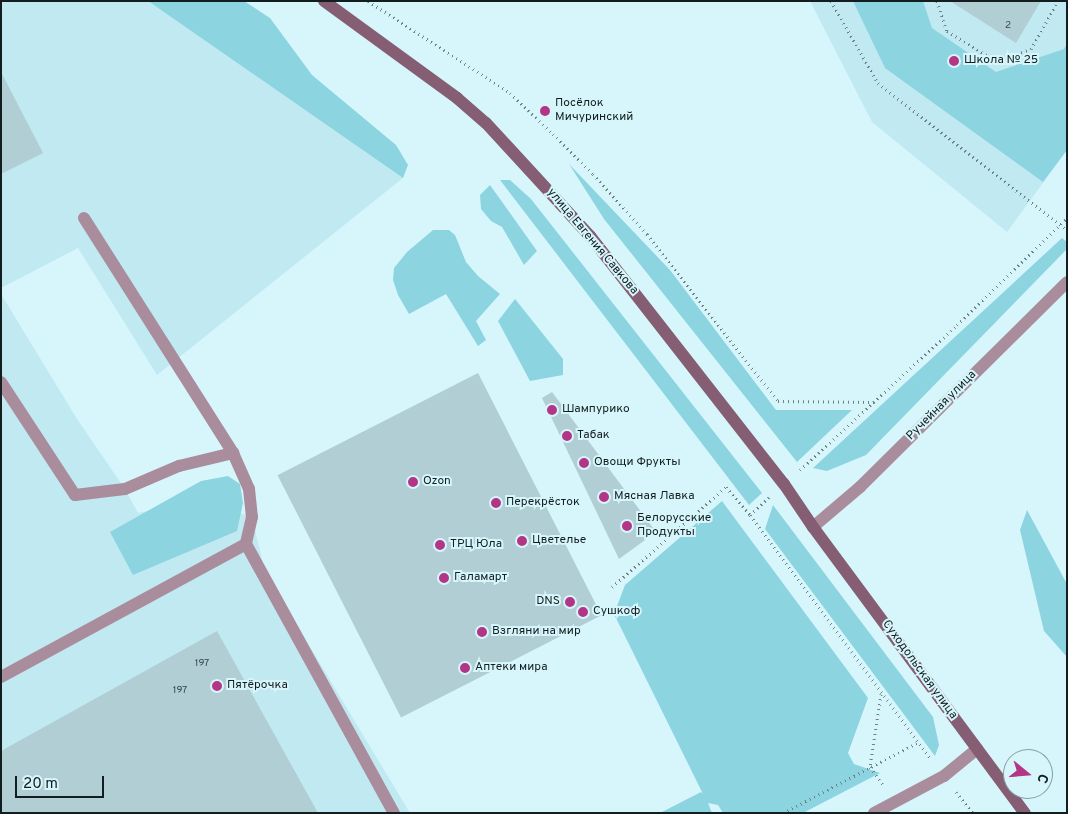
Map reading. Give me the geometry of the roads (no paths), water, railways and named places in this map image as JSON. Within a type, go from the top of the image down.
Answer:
[{"type":"main road","name":"улица Евгения Савкова","points":[[324,1],[457,98],[506,143],[590,236],[784,484],[813,527]]},
{"type":"main road","name":"Суходольская улица","points":[[813,527],[1024,813]]},
{"type":"street","points":[[84,218],[233,453],[249,489],[252,517],[246,544],[394,813]]},
{"type":"street","name":"Ручейная улица","points":[[813,527],[860,487],[1067,282]]},
{"type":"street","points":[[1,382],[75,495],[125,489],[179,466],[233,453]]},
{"type":"street","points":[[1,678],[246,544]]},
{"type":"street","points":[[874,813],[944,776],[977,748]]},
{"type":"place","name":"Школа № 25","points":[[954,61]]},
{"type":"place","name":"Посёлок Мичуринский","points":[[545,111]]},
{"type":"place","name":"Шампурико","points":[[552,410]]},
{"type":"place","name":"Табак","points":[[567,436]]},
{"type":"place","name":"Овощи Фрукты","points":[[584,463]]},
{"type":"place","name":"Ozon","points":[[413,482]]},
{"type":"place","name":"Мясная Лавка","points":[[604,497]]},
{"type":"place","name":"Перекрёсток","points":[[496,503]]},
{"type":"place","name":"Белорусские Продукты","points":[[627,526]]},
{"type":"place","name":"Цветелье","points":[[522,541]]},
{"type":"place","name":"ТРЦ Юла","points":[[440,545]]},
{"type":"place","name":"Галамарт","points":[[444,578]]},
{"type":"place","name":"DNS","points":[[570,602]]},
{"type":"place","name":"Сушкоф","points":[[583,612]]},
{"type":"place","name":"Взгляни на мир","points":[[482,632]]},
{"type":"place","name":"Аптеки мира","points":[[465,668]]},
{"type":"place","name":"Пятёрочка","points":[[217,686]]}]
